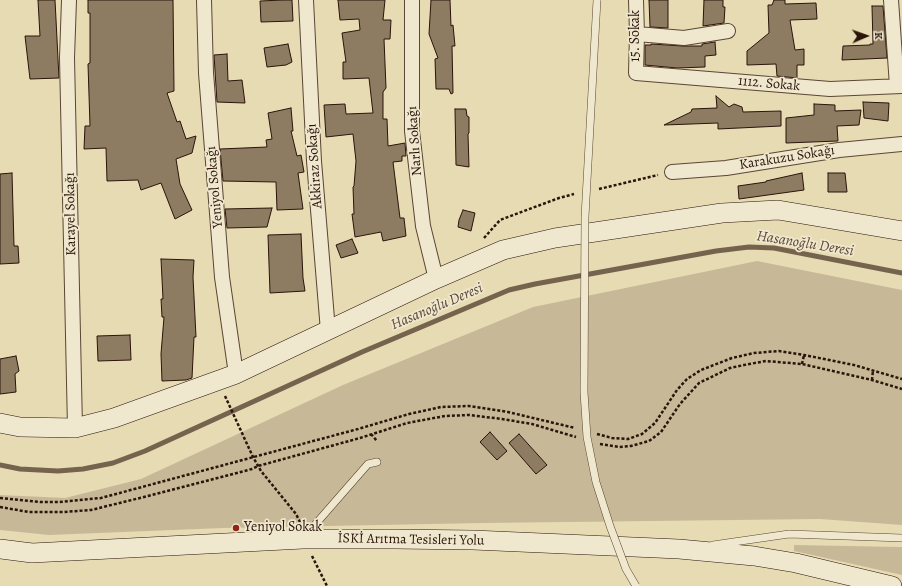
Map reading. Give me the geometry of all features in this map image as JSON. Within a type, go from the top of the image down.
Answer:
[{"type":"street","name":"Karayel Sokağı","points":[[69,0],[67,58],[75,428]]},
{"type":"street","name":"Yeniyol Sokağı","points":[[204,0],[206,73],[222,277],[236,374]]},
{"type":"street","name":"Akkiraz Sokağı","points":[[306,0],[314,160],[328,331]]},
{"type":"street","name":"Narlı Sokağı","points":[[412,0],[412,131],[422,226],[436,279]]},
{"type":"street","name":"15. Sokak","points":[[636,0],[638,34],[636,72]]},
{"type":"street","points":[[891,0],[900,86]]},
{"type":"street","points":[[638,34],[684,38],[728,31]]},
{"type":"street","name":"1112. Sokak","points":[[636,72],[830,89],[900,86]]},
{"type":"street","name":"Karakuzu Sokağı","points":[[672,172],[726,168],[839,150],[902,144]]},
{"type":"street","points":[[0,423],[20,427],[75,428],[114,418],[236,374],[436,279],[503,250],[555,238],[722,213],[778,210],[902,231]]},
{"type":"street","name":"İSKİ Arıtma Tesisleri Yolu","points":[[0,549],[32,553],[303,539],[473,540],[679,549],[754,556],[796,563],[892,586]]},
{"type":"lane","points":[[597,0],[585,217],[584,392],[587,437],[596,482],[626,569],[636,586]]},
{"type":"lane","points":[[303,539],[368,464],[377,462]]},
{"type":"lane","name":"İSKİ Arıtma Tesisleri Yolu","points":[[679,549],[789,534],[902,538]]},
{"type":"path","points":[[597,189],[672,172]]},
{"type":"path","points":[[485,258],[483,239],[500,220],[559,198],[582,193]]},
{"type":"path","points":[[591,432],[612,438],[628,439],[642,434],[655,423],[677,390],[687,379],[701,370],[732,358],[754,353],[779,352],[804,355],[873,370],[902,379]]},
{"type":"path","points":[[802,364],[804,355]]},
{"type":"path","points":[[599,443],[619,447],[631,446],[649,441],[661,432],[680,404],[699,383],[730,368],[766,361],[802,364],[872,380],[902,389]]},
{"type":"path","points":[[872,380],[873,370]]},
{"type":"path","points":[[225,396],[258,466],[296,514],[301,525],[303,539],[327,586]]},
{"type":"path","points":[[0,498],[41,502],[59,502],[101,498],[409,414],[441,407],[469,406],[508,412],[577,428]]},
{"type":"path","points":[[0,507],[30,512],[90,510],[252,469],[407,423],[445,416],[469,415],[532,424],[577,438]]},
{"type":"path","points":[[371,434],[377,441]]},
{"type":"shaded area","points":[[757,261],[902,290],[902,525],[820,519],[223,528],[49,535],[0,530],[0,495],[65,498],[141,479],[343,385],[533,307]]},
{"type":"shaded area","points":[[794,545],[902,547],[902,575],[794,551]]},
{"type":"building","points":[[38,0],[55,0],[59,78],[30,79],[25,36],[40,36]]},
{"type":"building","points":[[88,0],[173,0],[174,91],[167,93],[177,122],[180,121],[186,139],[196,136],[192,153],[176,159],[180,184],[192,210],[175,219],[161,183],[141,190],[138,180],[107,181],[106,148],[84,149],[85,126],[90,126],[88,64],[90,63],[90,13],[88,13]]},
{"type":"building","points":[[292,0],[293,21],[261,22],[260,1]]},
{"type":"building","points":[[338,0],[385,0],[383,20],[391,20],[390,39],[384,39],[386,88],[383,92],[383,119],[387,119],[388,146],[405,143],[406,156],[402,156],[402,161],[393,162],[400,218],[404,218],[406,236],[383,241],[381,232],[355,237],[352,214],[354,214],[353,187],[356,161],[353,134],[326,137],[324,105],[345,104],[346,114],[373,113],[369,78],[343,79],[343,62],[346,62],[342,33],[360,30],[359,19],[340,20]]},
{"type":"building","points":[[431,0],[450,0],[451,26],[453,25],[455,46],[452,46],[453,93],[451,94],[449,89],[436,89],[435,59],[438,58],[429,34]]},
{"type":"building","points":[[649,0],[668,0],[668,28],[650,27]]},
{"type":"building","points":[[704,0],[723,0],[723,7],[725,7],[724,23],[703,26]]},
{"type":"building","points":[[774,0],[785,0],[785,4],[816,3],[817,19],[790,20],[795,50],[804,49],[804,65],[797,65],[797,78],[777,76],[776,64],[747,65],[747,51],[769,33],[768,5],[772,5]]},
{"type":"building","points":[[872,6],[883,6],[887,58],[842,60],[843,46],[873,44]]},
{"type":"building","points":[[715,42],[716,55],[705,56],[705,67],[677,68],[645,65],[645,45],[702,46],[702,44]]},
{"type":"building","points":[[288,44],[292,62],[286,65],[267,67],[264,48]]},
{"type":"building","points":[[227,54],[228,81],[242,80],[245,103],[217,102],[214,55]]},
{"type":"building","points":[[716,96],[729,107],[734,104],[742,107],[743,112],[781,111],[781,126],[718,129],[718,123],[664,125],[691,112],[692,109],[717,108]]},
{"type":"building","points":[[863,102],[889,103],[888,121],[864,118]]},
{"type":"building","points":[[814,104],[835,105],[835,111],[861,110],[859,125],[837,126],[838,141],[786,143],[786,118],[814,115]]},
{"type":"building","points":[[291,108],[293,131],[291,131],[297,156],[301,155],[304,172],[298,173],[303,209],[277,210],[276,182],[223,181],[220,149],[267,147],[266,140],[272,139],[268,113]]},
{"type":"building","points":[[455,109],[466,109],[467,116],[469,117],[469,167],[456,165]]},
{"type":"building","points":[[12,173],[14,246],[18,246],[19,263],[0,264],[0,174]]},
{"type":"building","points":[[802,173],[804,190],[739,199],[738,186],[766,182]]},
{"type":"building","points":[[828,173],[845,173],[847,192],[828,192]]},
{"type":"building","points":[[272,208],[267,227],[227,228],[225,209]]},
{"type":"building","points":[[463,210],[475,213],[471,231],[458,227]]},
{"type":"building","points":[[301,234],[305,291],[270,293],[268,235]]},
{"type":"building","points":[[352,239],[358,253],[341,258],[336,245]]},
{"type":"building","points":[[161,259],[194,260],[193,277],[196,337],[194,337],[192,378],[186,380],[162,381],[161,354],[164,317],[162,317],[161,299],[163,299]]},
{"type":"building","points":[[130,335],[131,360],[98,361],[97,336]]},
{"type":"building","points":[[16,356],[19,371],[15,374],[16,392],[0,394],[0,359]]},
{"type":"building","points":[[490,432],[507,451],[497,460],[480,442]]},
{"type":"building","points":[[519,434],[547,465],[536,474],[509,443]]},
{"type":"waterway","name":"Hasanoğlu Deresi","points":[[0,465],[20,469],[58,471],[83,469],[113,463],[145,451],[362,352],[509,290],[535,284],[716,251],[749,247],[774,248],[902,273]]},
{"type":"place","name":"Yeniyol Sokak","points":[[236,528]]}]
